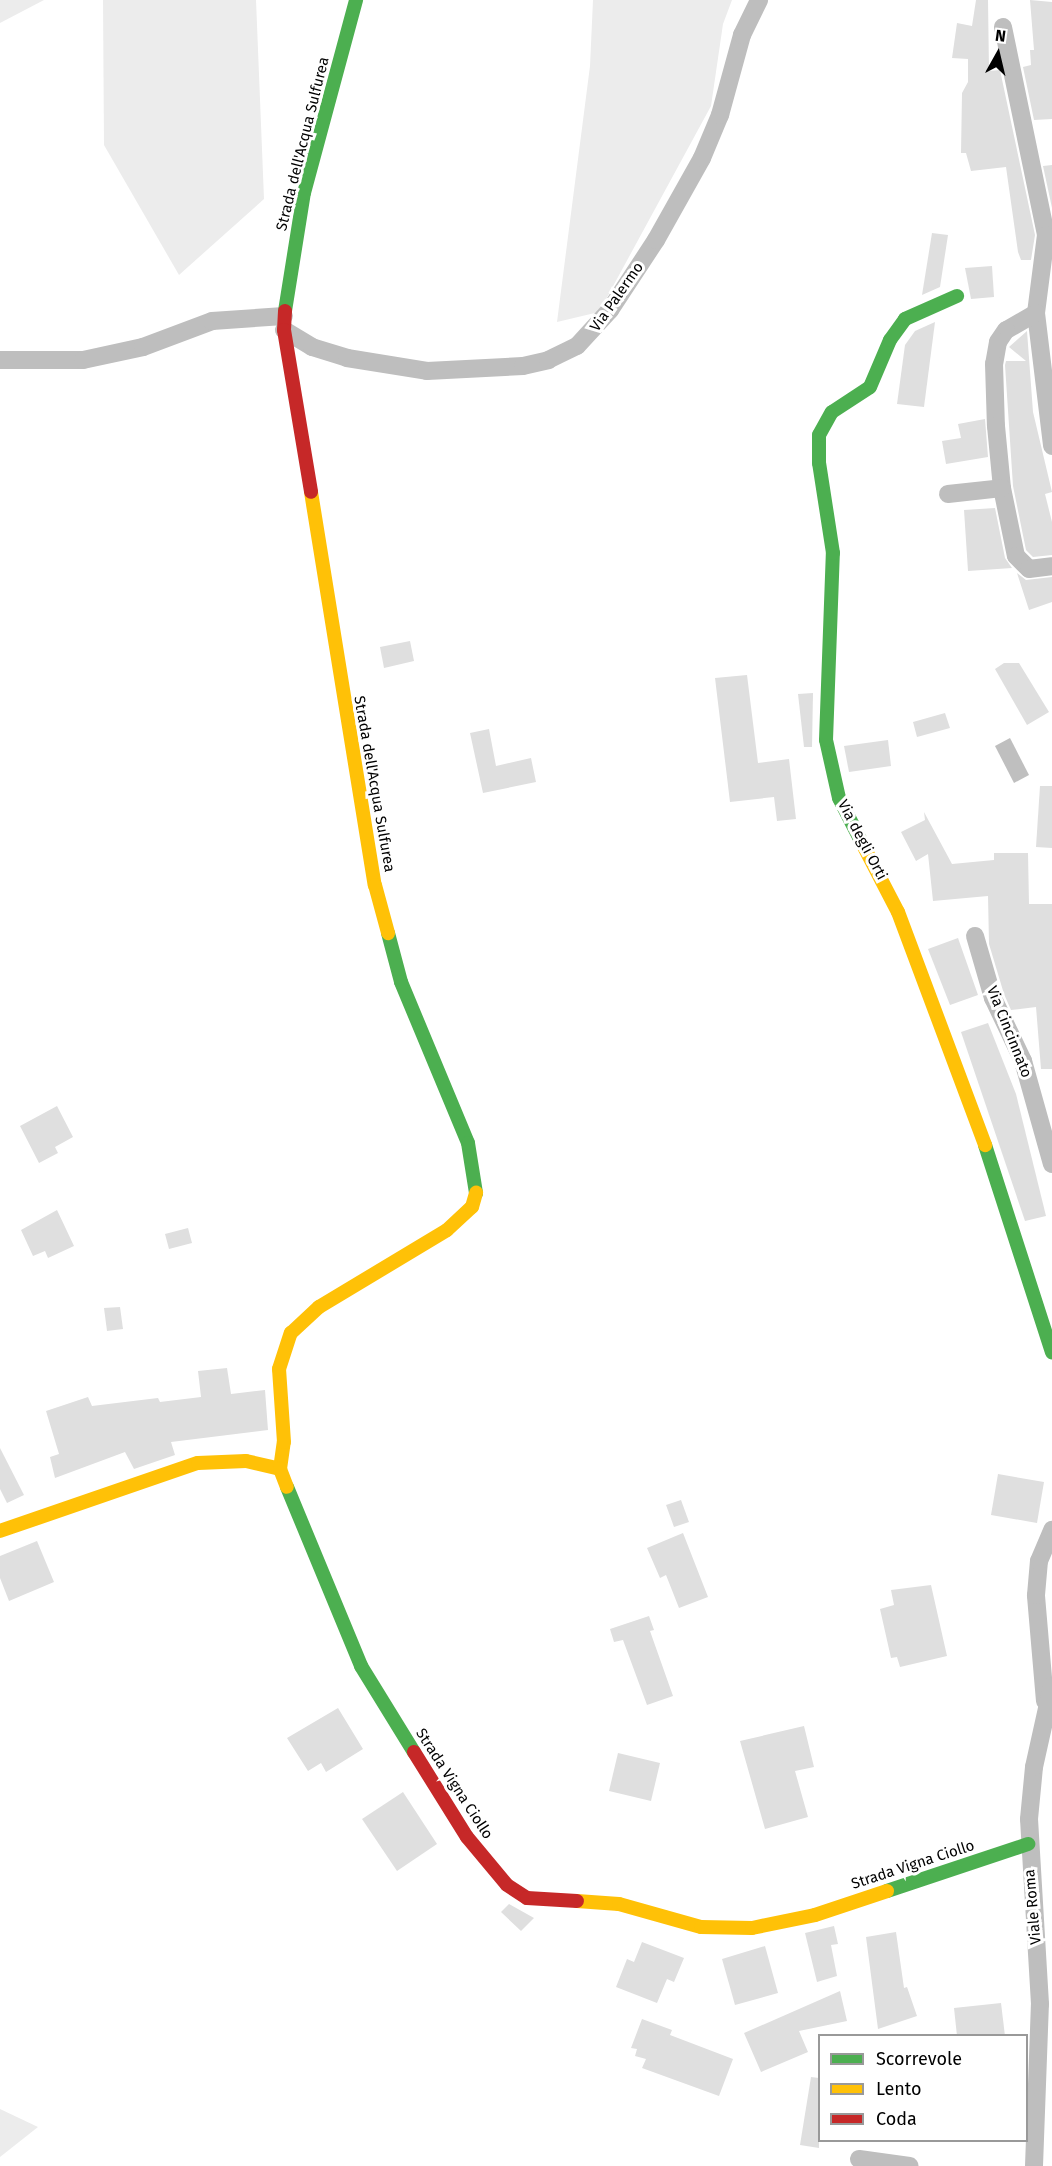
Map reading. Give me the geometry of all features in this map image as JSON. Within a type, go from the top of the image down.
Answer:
[{"type":"street","name":"Strada dell'Acqua Sulfurea","points":[[280,1469],[284,1442],[279,1370],[291,1334],[320,1307],[455,1224],[472,1207],[477,1188],[468,1143],[410,1007],[376,894],[284,323],[304,193],[356,0]]},
{"type":"street","name":"Via Palermo","points":[[284,323],[312,347],[347,358],[427,371],[523,366],[548,360],[577,346],[610,310],[698,166],[720,116],[744,30],[759,0]]},
{"type":"street","points":[[1003,27],[1049,236],[1036,313],[1052,446]]},
{"type":"street","name":"Via degli Orti","points":[[957,296],[905,319],[890,340],[870,387],[832,412],[819,435],[819,463],[833,553],[826,740],[839,798],[889,892],[965,1085],[1052,1352]]},
{"type":"street","points":[[1036,313],[1006,330],[996,349],[996,426],[1002,488],[1013,547],[1024,567],[1036,570],[1052,566]]},
{"type":"street","points":[[0,360],[83,360],[144,347],[212,321],[284,323]]},
{"type":"street","points":[[948,494],[1002,488]]},
{"type":"street","name":"Via Cincinnato","points":[[975,936],[993,998],[1023,1060],[1052,1164]]},
{"type":"street","points":[[0,1531],[198,1463],[246,1461],[280,1469]]},
{"type":"street","name":"Strada Vigna Ciollo","points":[[280,1469],[338,1618],[361,1666],[467,1837],[519,1894],[542,1901],[619,1904],[701,1927],[752,1928],[815,1915],[1028,1844]]},
{"type":"street","points":[[1046,1710],[1036,1595],[1041,1553],[1052,1530]]},
{"type":"street","name":"Viale Roma","points":[[1034,2166],[1040,2004],[1028,1844],[1034,1767],[1052,1686]]},
{"type":"street","points":[[860,2159],[910,2166]]},
{"type":"shaded area","points":[[0,0],[44,0],[0,23]]},
{"type":"shaded area","points":[[103,0],[256,0],[264,199],[179,275],[104,145]]},
{"type":"shaded area","points":[[593,0],[732,0],[723,24],[711,106],[599,312],[557,322],[590,66]]},
{"type":"shaded area","points":[[1010,738],[1029,775],[1014,783],[995,746]]},
{"type":"shaded area","points":[[0,2109],[38,2127],[0,2157]]},
{"type":"building","points":[[976,0],[988,0],[989,71],[1000,70],[1035,235],[1031,260],[1021,260],[1018,252],[1006,167],[971,171],[966,153],[961,153],[962,93],[968,82],[968,59],[952,58],[957,23],[972,26]]},
{"type":"building","points":[[1030,0],[1052,2],[1052,119],[1034,120],[1023,67],[1031,65],[1030,50],[1034,50]]},
{"type":"building","points":[[1052,165],[1052,208],[1043,166]]},
{"type":"building","points":[[932,233],[948,235],[940,287],[922,295]]},
{"type":"building","points":[[992,266],[994,297],[971,299],[965,268]]},
{"type":"building","points":[[935,322],[924,407],[897,404],[905,345],[915,331]]},
{"type":"building","points":[[1027,331],[1033,412],[1052,492],[1045,494],[1052,522],[1052,555],[1033,557],[1026,550],[1013,486],[1005,365],[1006,361],[1026,361],[1009,347]]},
{"type":"building","points":[[985,419],[988,457],[946,464],[942,441],[961,438],[958,424]]},
{"type":"building","points":[[995,508],[1005,558],[1012,568],[968,571],[964,510]]},
{"type":"building","points":[[1017,573],[1026,580],[1052,577],[1052,602],[1029,610]]},
{"type":"building","points":[[410,641],[414,661],[384,668],[380,647]]},
{"type":"building","points":[[1004,663],[1019,663],[1049,712],[1027,725],[995,669]]},
{"type":"building","points":[[747,675],[758,763],[789,759],[796,819],[777,821],[774,797],[730,802],[715,678]]},
{"type":"building","points":[[813,693],[812,747],[804,747],[798,694]]},
{"type":"building","points":[[945,713],[950,728],[917,737],[913,722]]},
{"type":"building","points":[[489,729],[496,766],[531,758],[536,782],[483,793],[470,733]]},
{"type":"building","points":[[888,740],[891,766],[849,772],[844,746]]},
{"type":"building","points":[[1040,786],[1052,786],[1052,848],[1036,847]]},
{"type":"building","points":[[924,812],[952,864],[994,860],[994,853],[1028,853],[1029,904],[1052,904],[1052,1069],[1041,1069],[1036,1007],[1011,1010],[1004,994],[989,944],[988,896],[933,901],[928,854],[916,861],[901,832],[925,820]]},
{"type":"building","points":[[958,938],[978,995],[950,1005],[928,949]]},
{"type":"building","points":[[988,1023],[1016,1094],[1046,1216],[1025,1221],[961,1032]]},
{"type":"building","points":[[57,1106],[73,1137],[55,1147],[58,1153],[39,1163],[20,1126]]},
{"type":"building","points":[[57,1210],[74,1246],[48,1258],[45,1251],[33,1256],[21,1230]]},
{"type":"building","points":[[188,1228],[192,1243],[169,1249],[165,1234]]},
{"type":"building","points":[[120,1307],[123,1329],[107,1331],[104,1308]]},
{"type":"building","points":[[227,1368],[231,1394],[265,1390],[268,1430],[171,1442],[175,1455],[134,1469],[125,1452],[55,1478],[50,1457],[59,1454],[46,1411],[88,1397],[92,1406],[158,1398],[160,1402],[201,1397],[198,1371]]},
{"type":"building","points":[[0,1448],[24,1495],[7,1503],[0,1489]]},
{"type":"building","points":[[998,1474],[1044,1482],[1037,1523],[991,1515]]},
{"type":"building","points":[[681,1500],[689,1522],[674,1527],[666,1505]]},
{"type":"building","points":[[683,1533],[708,1597],[679,1608],[666,1575],[660,1578],[647,1548]]},
{"type":"building","points":[[37,1541],[54,1582],[9,1601],[0,1578],[0,1556]]},
{"type":"building","points":[[931,1585],[947,1656],[900,1667],[897,1657],[891,1658],[880,1609],[894,1605],[891,1590]]},
{"type":"building","points":[[649,1616],[654,1630],[650,1631],[673,1696],[647,1705],[623,1640],[614,1642],[610,1629]]},
{"type":"building","points":[[338,1708],[363,1749],[326,1772],[321,1763],[308,1771],[287,1738]]},
{"type":"building","points":[[804,1726],[814,1767],[795,1771],[808,1817],[765,1829],[740,1741]]},
{"type":"building","points":[[618,1753],[660,1763],[651,1801],[609,1791]]},
{"type":"building","points":[[403,1792],[437,1844],[397,1871],[362,1819]]},
{"type":"building","points":[[509,1904],[534,1918],[521,1931],[501,1912]]},
{"type":"building","points":[[834,1926],[838,1944],[831,1945],[837,1976],[817,1982],[805,1933]]},
{"type":"building","points":[[896,1932],[904,1988],[907,1987],[917,2016],[878,2029],[866,1937]]},
{"type":"building","points":[[642,1942],[684,1958],[674,1982],[667,1979],[657,2003],[616,1987],[627,1959],[634,1962]]},
{"type":"building","points":[[765,1946],[778,1993],[735,2005],[722,1959]]},
{"type":"building","points":[[840,1991],[847,2021],[799,2031],[808,2052],[761,2072],[744,2033]]},
{"type":"building","points":[[1001,2003],[1005,2034],[957,2034],[954,2008]]},
{"type":"building","points":[[642,2019],[672,2030],[670,2035],[733,2059],[719,2096],[642,2068],[646,2059],[635,2056],[637,2049],[631,2048]]},
{"type":"building","points":[[811,2077],[818,2078],[819,2148],[800,2145]]},
{"type":"traffic: fast","points":[[285,311],[304,193],[356,0]]},
{"type":"traffic: fast","points":[[861,841],[839,798],[826,740],[833,553],[819,463],[819,435],[832,412],[870,387],[890,340],[905,319],[957,296]]},
{"type":"traffic: fast","points":[[388,933],[401,982],[468,1143],[476,1193]]},
{"type":"traffic: fast","points":[[985,1145],[1052,1352]]},
{"type":"traffic: fast","points":[[287,1487],[361,1666],[414,1752]]},
{"type":"traffic: fast","points":[[887,1891],[1028,1844]]},
{"type":"traffic: slow","points":[[311,492],[375,885],[388,933]]},
{"type":"traffic: slow","points":[[861,841],[898,912],[985,1145]]},
{"type":"traffic: slow","points":[[280,1469],[284,1442],[279,1369],[291,1333],[319,1307],[447,1230],[472,1207],[476,1193]]},
{"type":"traffic: slow","points":[[0,1531],[198,1463],[246,1461],[280,1469],[287,1487]]},
{"type":"traffic: slow","points":[[577,1901],[619,1904],[701,1927],[752,1928],[815,1915],[887,1891]]},
{"type":"traffic: jam","points":[[285,311],[284,330],[311,492]]},
{"type":"traffic: jam","points":[[414,1752],[467,1837],[507,1885],[527,1898],[577,1901]]}]
